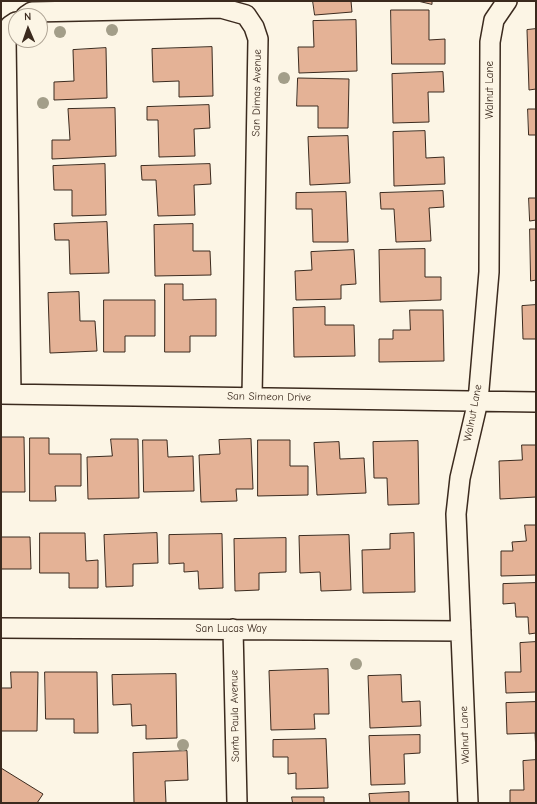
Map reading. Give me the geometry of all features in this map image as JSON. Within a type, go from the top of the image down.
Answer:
[{"type":"street","name":"Walnut Lane","points":[[468,803],[456,514],[460,478],[478,401],[489,272],[490,42],[494,20],[506,1]]},
{"type":"street","name":"San Dimas Avenue","points":[[48,12],[221,8],[246,16],[254,27],[258,39],[252,397]]},
{"type":"street","points":[[6,394],[6,39],[8,32]]},
{"type":"street","name":"San Simeon Drive","points":[[6,394],[536,402]]},
{"type":"street","name":"San Lucas Way","points":[[1,628],[461,631]]},
{"type":"street","name":"Santa Paula Avenue","points":[[233,629],[237,803]]},
{"type":"building","points":[[313,1],[351,1],[352,12],[315,15]]},
{"type":"building","points":[[418,1],[432,1],[432,4]]},
{"type":"building","points":[[391,10],[429,10],[429,40],[445,39],[445,64],[392,64]]},
{"type":"building","points":[[356,20],[357,71],[299,73],[298,47],[314,47],[313,21]]},
{"type":"building","points":[[536,29],[536,89],[529,90],[527,30]]},
{"type":"building","points":[[212,47],[213,96],[179,97],[179,81],[153,82],[152,49]]},
{"type":"building","points":[[106,48],[107,98],[54,100],[54,82],[74,81],[73,50]]},
{"type":"building","points":[[443,72],[444,92],[428,92],[429,122],[393,123],[392,74]]},
{"type":"building","points":[[298,78],[349,79],[348,128],[318,128],[318,106],[297,106]]},
{"type":"building","points":[[209,105],[210,128],[194,129],[195,156],[159,157],[158,120],[147,120],[147,107]]},
{"type":"building","points":[[115,108],[116,156],[52,159],[52,140],[70,140],[68,109]]},
{"type":"building","points":[[528,109],[536,109],[536,135],[529,135]]},
{"type":"building","points":[[425,131],[426,158],[444,157],[445,184],[394,186],[393,132]]},
{"type":"building","points":[[348,136],[350,183],[310,185],[308,137]]},
{"type":"building","points":[[105,164],[106,215],[72,216],[72,190],[54,190],[53,166]]},
{"type":"building","points":[[210,164],[211,184],[194,185],[195,215],[158,216],[156,180],[142,180],[141,166]]},
{"type":"building","points":[[443,191],[444,207],[429,208],[431,241],[396,242],[394,209],[381,209],[380,193]]},
{"type":"building","points":[[346,192],[348,242],[313,242],[312,209],[296,209],[296,193]]},
{"type":"building","points":[[529,198],[536,198],[536,220],[530,221]]},
{"type":"building","points":[[107,222],[109,273],[70,274],[69,240],[55,240],[54,224]]},
{"type":"building","points":[[193,224],[193,251],[210,251],[211,275],[155,276],[154,225]]},
{"type":"building","points":[[530,229],[536,229],[536,280],[531,281]]},
{"type":"building","points":[[425,249],[425,277],[441,277],[441,300],[380,302],[379,250]]},
{"type":"building","points":[[354,250],[356,284],[341,285],[341,299],[296,300],[295,271],[312,270],[311,252]]},
{"type":"building","points":[[165,284],[183,284],[183,300],[216,299],[216,336],[190,336],[190,352],[165,352]]},
{"type":"building","points":[[79,292],[80,321],[95,321],[97,351],[50,353],[48,293]]},
{"type":"building","points":[[104,300],[155,300],[155,336],[125,336],[125,352],[104,352]]},
{"type":"building","points":[[536,305],[536,339],[523,339],[522,306]]},
{"type":"building","points":[[325,307],[325,325],[354,325],[355,356],[294,357],[293,308]]},
{"type":"building","points":[[410,310],[443,310],[444,361],[379,362],[379,339],[393,339],[393,330],[410,330]]},
{"type":"building","points":[[1,437],[24,437],[25,492],[1,492]]},
{"type":"building","points":[[30,438],[49,438],[49,454],[81,454],[81,486],[55,486],[56,501],[30,501]]},
{"type":"building","points":[[111,439],[138,439],[139,498],[88,499],[87,457],[112,456]]},
{"type":"building","points":[[251,439],[253,489],[236,489],[237,501],[201,502],[199,455],[220,454],[219,440]]},
{"type":"building","points":[[143,440],[167,440],[168,457],[193,456],[194,491],[144,492]]},
{"type":"building","points":[[258,440],[290,440],[290,466],[308,466],[308,495],[258,496]]},
{"type":"building","points":[[418,441],[419,504],[388,505],[387,478],[374,478],[373,442]]},
{"type":"building","points":[[339,442],[340,459],[364,458],[366,493],[317,495],[314,443]]},
{"type":"building","points":[[522,445],[536,445],[536,497],[500,499],[499,461],[522,460]]},
{"type":"building","points":[[525,525],[536,525],[536,575],[501,576],[501,551],[513,551],[512,542],[526,541]]},
{"type":"building","points":[[40,533],[85,533],[86,561],[98,560],[98,588],[69,588],[69,573],[40,573]]},
{"type":"building","points":[[157,533],[158,563],[133,564],[133,586],[106,587],[104,535]]},
{"type":"building","points":[[414,533],[415,592],[363,593],[362,550],[390,549],[390,534]]},
{"type":"building","points":[[222,534],[223,588],[199,589],[198,571],[184,572],[184,563],[169,564],[169,535]]},
{"type":"building","points":[[349,535],[351,590],[321,591],[320,572],[300,573],[299,536]]},
{"type":"building","points":[[1,537],[30,537],[31,569],[1,569]]},
{"type":"building","points":[[286,538],[286,572],[259,573],[259,590],[235,591],[234,539]]},
{"type":"building","points":[[536,583],[536,633],[529,634],[528,617],[516,617],[515,603],[503,604],[503,584]]},
{"type":"building","points":[[536,642],[536,692],[506,693],[505,672],[521,672],[520,643]]},
{"type":"building","points":[[328,669],[329,714],[314,714],[315,729],[271,730],[269,671]]},
{"type":"building","points":[[11,672],[38,672],[37,731],[1,731],[1,688],[11,688]]},
{"type":"building","points":[[45,672],[97,672],[98,733],[74,733],[74,719],[46,719]]},
{"type":"building","points":[[176,674],[177,738],[146,739],[146,725],[132,726],[131,704],[113,705],[112,675]]},
{"type":"building","points":[[401,675],[402,702],[420,701],[421,726],[370,728],[368,676]]},
{"type":"building","points":[[536,702],[536,752],[535,733],[507,734],[506,703]]},
{"type":"building","points":[[420,735],[420,753],[404,754],[405,784],[371,785],[369,736]]},
{"type":"building","points":[[326,739],[328,788],[296,789],[296,773],[288,774],[288,757],[273,757],[273,740]]},
{"type":"building","points":[[187,751],[188,780],[165,781],[166,803],[134,803],[133,753]]},
{"type":"building","points":[[536,760],[536,803],[510,803],[510,790],[524,790],[523,761]]},
{"type":"building","points":[[1,768],[43,794],[37,803],[1,803]]},
{"type":"building","points":[[409,792],[409,803],[370,803],[369,794]]},
{"type":"building","points":[[292,797],[324,797],[324,803],[293,803]]}]
